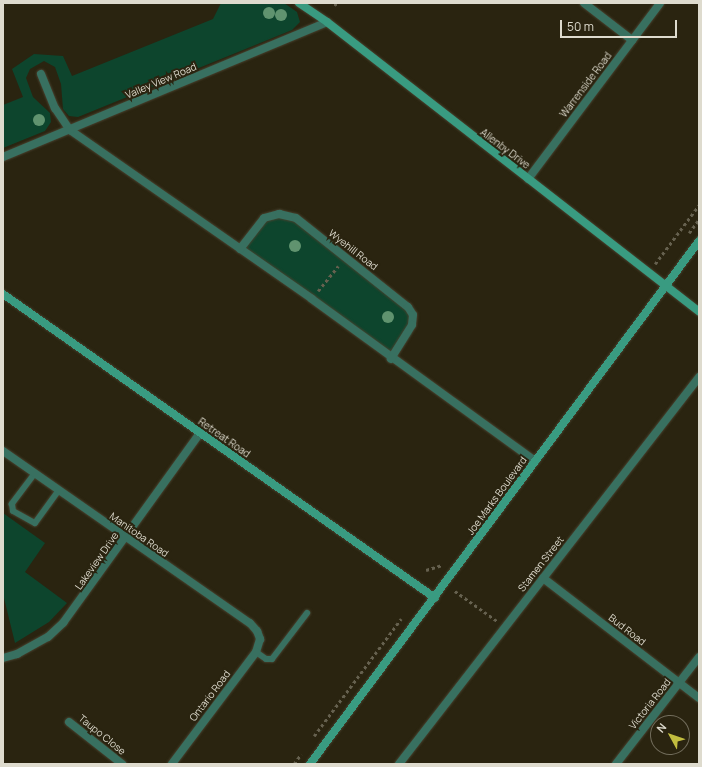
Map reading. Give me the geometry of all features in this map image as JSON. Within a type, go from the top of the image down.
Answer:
[{"type":"main road","name":"Allenby Drive","points":[[299,3],[327,22],[699,312]]},
{"type":"main road","name":"Joe Marks Boulevard","points":[[310,764],[699,241]]},
{"type":"main road","name":"Retreat Road","points":[[3,294],[434,598]]},
{"type":"street","points":[[584,3],[632,40]]},
{"type":"street","name":"Warrenside Road","points":[[528,179],[660,3]]},
{"type":"street","name":"Valley View Road","points":[[3,157],[327,22]]},
{"type":"street","points":[[41,74],[55,108],[70,130],[312,299],[391,359],[535,461]]},
{"type":"street","name":"Wyehill Road","points":[[240,249],[264,218],[282,214],[296,218],[406,304],[412,314],[409,331],[391,359]]},
{"type":"street","name":"Stamen Street","points":[[399,764],[699,377]]},
{"type":"street","name":"Lakeview Drive","points":[[3,658],[17,654],[48,637],[63,623],[200,433]]},
{"type":"street","name":"Manitoba Road","points":[[3,450],[250,624],[260,639]]},
{"type":"street","name":"Bud Road","points":[[543,578],[699,698]]},
{"type":"street","name":"Ontario Road","points":[[172,764],[256,652],[260,639]]},
{"type":"street","name":"Victoria Road","points":[[616,764],[699,657]]},
{"type":"street","name":"Taupo Close","points":[[69,722],[122,764]]},
{"type":"lane","points":[[35,473],[12,504],[13,511],[35,523],[59,490]]},
{"type":"lane","points":[[256,652],[266,659],[272,659],[307,613]]},
{"type":"path","points":[[334,6],[338,3]]},
{"type":"path","points":[[655,265],[699,205]]},
{"type":"path","points":[[312,299],[346,257]]},
{"type":"path","points":[[426,570],[441,566],[446,560]]},
{"type":"path","points":[[455,591],[505,627]]},
{"type":"path","points":[[312,739],[401,619]]},
{"type":"path","points":[[294,764],[303,751]]},
{"type":"green space","points":[[221,3],[284,3],[297,12],[300,22],[292,30],[78,117],[69,116],[63,109],[61,84],[55,67],[44,61],[30,69],[26,78],[33,97],[50,113],[51,122],[45,131],[3,148],[3,105],[23,97],[12,69],[34,54],[63,56],[72,76],[213,19]]},
{"type":"green space","points":[[294,217],[346,257],[415,318],[412,334],[395,359],[241,248],[264,219]]},
{"type":"green space","points":[[3,513],[45,543],[25,572],[67,603],[49,622],[15,643],[3,594]]}]
